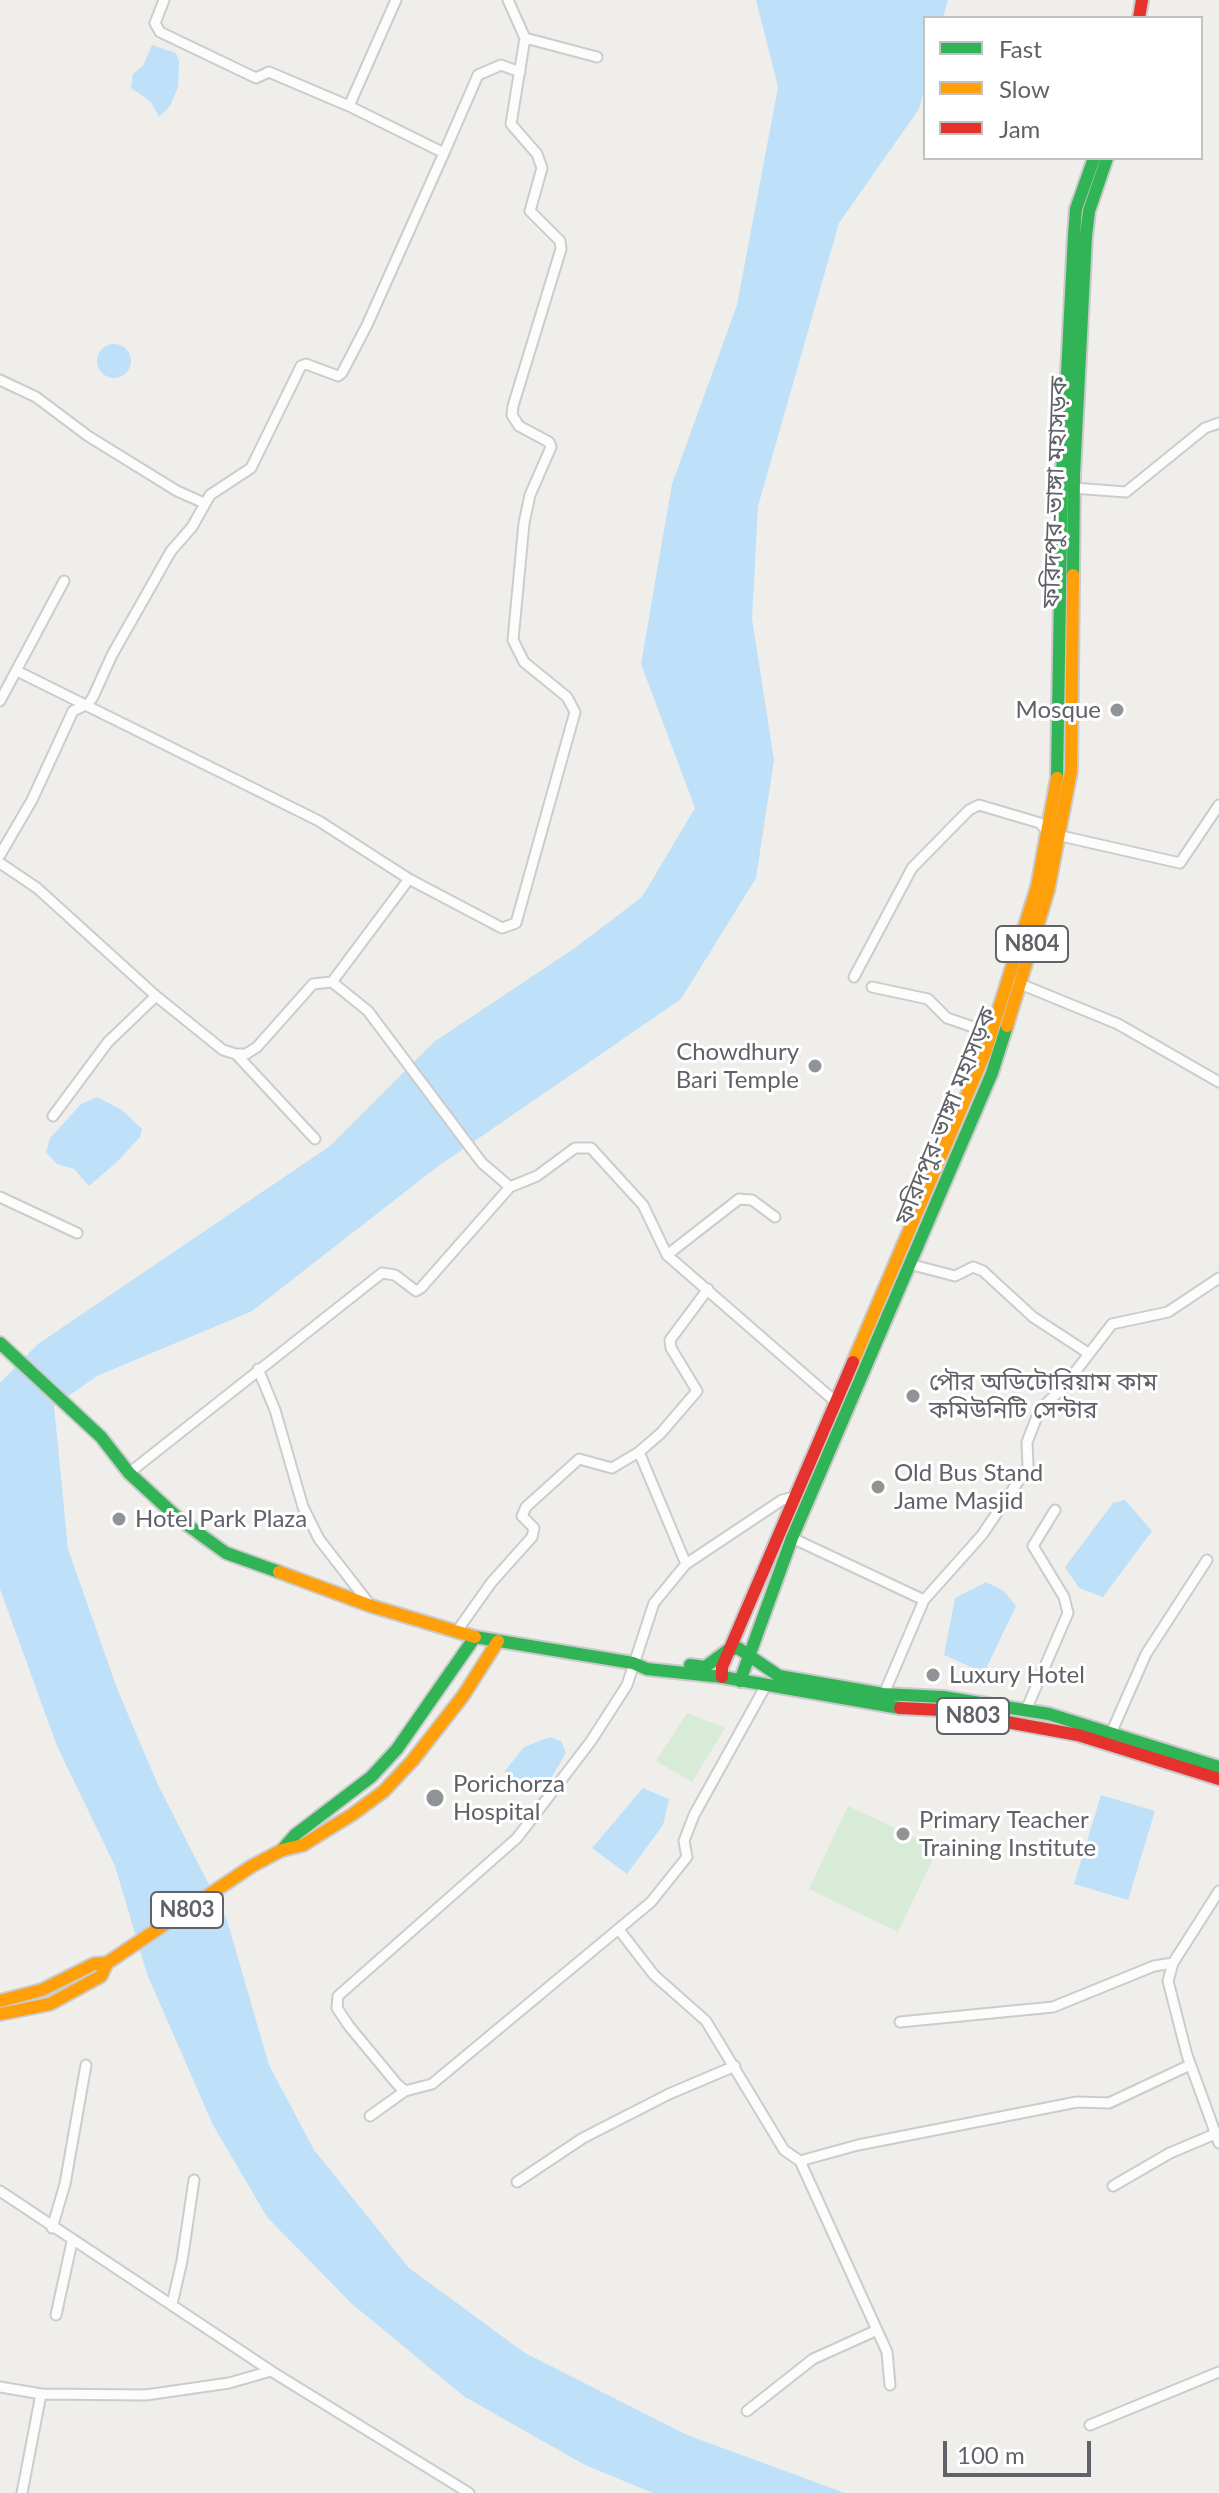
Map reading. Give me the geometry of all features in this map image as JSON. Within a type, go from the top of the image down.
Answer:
[{"type":"main road","name":"ফরিদপুর-ভাঙ্গা মহাসড়ক","points":[[1078,316],[1076,209],[1093,160]]},
{"type":"main road","name":"ফরিদপুর-ভাঙ্গা মহাসড়ক","points":[[740,1681],[843,1405],[904,1263],[973,1121],[1021,984],[1054,834],[1065,683],[1068,488],[1078,316],[1089,211],[1106,160]]},
{"type":"main road","name":"ফরিদপুর-ভাঙ্গা মহাসড়ক","points":[[904,1263],[991,1033],[1054,834]]},
{"type":"main road","points":[[978,1068],[992,1073]]},
{"type":"main road","points":[[959,1115],[973,1121]]},
{"type":"main road","points":[[0,1343],[101,1437],[129,1473],[179,1519],[226,1553],[371,1606],[475,1637]]},
{"type":"main road","name":"ফরিদপুর-ভাঙ্গা মহাসড়ক","points":[[722,1677],[795,1497],[843,1405]]},
{"type":"main road","points":[[767,1564],[781,1570]]},
{"type":"main road","name":"N803","points":[[282,1850],[295,1835],[371,1777],[397,1749],[475,1637],[633,1663],[647,1669],[722,1677],[765,1687],[882,1700],[1078,1735],[1219,1779]]},
{"type":"main road","name":"N803","points":[[0,2001],[42,1990],[94,1964],[107,1963],[252,1866],[282,1850],[303,1845],[384,1791],[413,1760],[463,1696],[498,1641]]},
{"type":"main road","name":"N803","points":[[633,1663],[647,1659],[705,1667],[732,1649],[749,1653],[772,1674],[882,1700],[943,1697],[1026,1710],[1112,1731],[1219,1767]]},
{"type":"main road","name":"N803","points":[[0,2014],[50,2004],[101,1976],[107,1963]]},
{"type":"street","points":[[164,0],[155,23],[160,32],[256,78],[269,72],[349,106],[444,153]]},
{"type":"street","points":[[349,106],[396,0]]},
{"type":"street","points":[[19,672],[319,821],[409,879],[502,928],[516,923],[575,712],[567,697],[524,662],[513,640],[524,523],[530,495],[551,447],[549,442],[519,426],[512,415],[513,406],[561,249],[560,241],[530,211],[542,168],[537,154],[511,124],[525,38],[508,0]]},
{"type":"street","points":[[525,38],[597,57]]},
{"type":"street","points":[[0,855],[32,800],[73,711],[88,704],[135,612],[204,503],[210,495],[251,468],[301,366],[306,364],[338,376],[342,373],[478,75],[501,65],[520,72]]},
{"type":"street","points":[[0,380],[36,397],[88,436],[177,491],[204,503]]},
{"type":"street","points":[[1068,488],[1126,492],[1205,428],[1219,423]]},
{"type":"street","points":[[0,701],[19,672],[64,581]]},
{"type":"street","points":[[854,977],[912,868],[969,810],[979,805],[1040,823],[1054,834],[1180,863],[1219,805]]},
{"type":"street","points":[[0,863],[37,888],[156,996],[223,1050],[246,1054],[257,1047],[313,984],[332,982],[368,1011],[482,1163],[510,1187]]},
{"type":"street","points":[[332,982],[409,879]]},
{"type":"street","points":[[1007,980],[1118,1024],[1219,1082]]},
{"type":"street","points":[[872,987],[928,999],[947,1018],[991,1033]]},
{"type":"street","points":[[53,1116],[108,1042],[156,996]]},
{"type":"street","points":[[236,1054],[315,1139]]},
{"type":"street","points":[[129,1473],[382,1273],[395,1275],[416,1291],[421,1288],[510,1187],[537,1176],[575,1148],[591,1148],[643,1205],[667,1255],[843,1405]]},
{"type":"street","points":[[0,1197],[77,1233]]},
{"type":"street","points":[[667,1255],[739,1199],[752,1200],[775,1217]]},
{"type":"street","points":[[904,1263],[955,1276],[973,1267],[983,1271],[1033,1317],[1088,1353]]},
{"type":"street","points":[[882,1700],[924,1600],[982,1535],[1021,1479],[1028,1467],[1027,1442],[1031,1425],[1088,1353],[1112,1324],[1168,1312],[1219,1278]]},
{"type":"street","points":[[457,1631],[491,1583],[532,1537],[534,1528],[522,1516],[526,1507],[579,1459],[612,1468],[639,1452],[661,1433],[697,1391],[671,1348],[670,1340],[708,1289]]},
{"type":"street","points":[[258,1369],[275,1410],[303,1507],[319,1539],[371,1606]]},
{"type":"street","points":[[639,1452],[686,1564]]},
{"type":"street","points":[[405,2091],[349,2026],[337,2008],[338,1996],[517,1838],[615,1706],[654,1603],[686,1564],[782,1500],[795,1497]]},
{"type":"street","points":[[1026,1710],[1068,1613],[1064,1597],[1033,1546],[1055,1510]]},
{"type":"street","points":[[792,1538],[924,1600]]},
{"type":"street","points":[[1112,1731],[1146,1654],[1207,1560]]},
{"type":"street","points":[[370,2116],[405,2091],[432,2084],[601,1941],[620,1931],[651,1902],[687,1857],[684,1841],[694,1815],[765,1687]]},
{"type":"street","points":[[1113,2186],[1170,2153],[1217,2139],[1190,2065],[1168,1981],[1173,1963],[1219,1891]]},
{"type":"street","points":[[620,1931],[654,1975],[706,2021],[784,2150],[800,2161],[887,2352],[890,2385]]},
{"type":"street","points":[[900,2022],[921,2023],[1053,2007],[1154,1966],[1173,1963]]},
{"type":"street","points":[[52,2228],[65,2184],[86,2065]]},
{"type":"street","points":[[800,2161],[858,2145],[1077,2102],[1109,2103],[1190,2065]]},
{"type":"street","points":[[517,2182],[583,2138],[669,2094],[735,2066]]},
{"type":"street","points":[[172,2304],[194,2180]]},
{"type":"street","points":[[0,2191],[72,2242],[271,2371],[469,2493]]},
{"type":"street","points":[[56,2315],[72,2242]]},
{"type":"street","points":[[747,2411],[813,2359],[875,2331]]},
{"type":"street","points":[[0,2387],[41,2394],[146,2395],[229,2383],[271,2371]]},
{"type":"street","points":[[1090,2425],[1219,2372]]},
{"type":"street","points":[[22,2493],[41,2394]]},
{"type":"green space","points":[[687,1713],[725,1728],[692,1782],[656,1761]]},
{"type":"green space","points":[[848,1806],[938,1848],[898,1932],[809,1889]]},
{"type":"water","points":[[756,0],[948,0],[944,16],[923,16],[923,94],[919,109],[839,223],[758,506],[752,619],[774,760],[756,878],[681,999],[437,1167],[252,1311],[97,1376],[54,1406],[68,1549],[118,1691],[158,1785],[227,1920],[269,2065],[314,2150],[409,2268],[525,2353],[687,2435],[845,2493],[653,2493],[585,2465],[465,2397],[352,2304],[267,2217],[213,2125],[147,1974],[115,1866],[57,1746],[0,1589],[0,1383],[38,1344],[330,1146],[434,1042],[572,950],[642,897],[695,808],[641,664],[672,484],[737,305],[778,87]]},
{"type":"water","points":[[152,45],[176,53],[179,61],[178,87],[170,106],[159,117],[151,102],[131,88],[133,74],[143,66]]},
{"type":"water","points":[[114,344],[126,349],[131,361],[126,373],[114,378],[102,373],[97,361],[102,349]]},
{"type":"water","points":[[97,1097],[122,1110],[142,1129],[140,1137],[117,1162],[89,1186],[74,1169],[57,1164],[46,1152],[50,1138],[81,1104]]},
{"type":"water","points":[[1125,1500],[1152,1531],[1103,1597],[1079,1588],[1065,1567],[1113,1503]]},
{"type":"water","points":[[986,1582],[1004,1591],[1016,1606],[984,1673],[944,1655],[955,1598]]},
{"type":"water","points":[[550,1737],[561,1741],[566,1753],[551,1778],[511,1785],[505,1771],[524,1747]]},
{"type":"water","points":[[643,1788],[669,1799],[663,1825],[627,1874],[592,1848]]},
{"type":"water","points":[[1101,1795],[1155,1811],[1128,1900],[1074,1884]]},
{"type":"traffic: fast","points":[[1057,778],[1062,473],[1074,235],[1076,209],[1093,160]]},
{"type":"traffic: fast","points":[[1073,575],[1074,474],[1086,236],[1089,211],[1106,160]]},
{"type":"traffic: fast","points":[[740,1681],[792,1538],[992,1073],[1007,1026]]},
{"type":"traffic: fast","points":[[0,1343],[101,1437],[129,1473],[179,1519],[226,1553],[279,1572]]},
{"type":"traffic: fast","points":[[282,1850],[295,1835],[371,1777],[397,1749],[475,1637],[633,1663],[647,1669],[722,1677],[900,1708]]},
{"type":"traffic: fast","points":[[690,1665],[705,1667],[728,1650],[738,1648],[779,1676],[883,1694],[943,1697],[1049,1714],[1219,1767]]},
{"type":"traffic: slow","points":[[1007,1026],[1048,891],[1071,771],[1073,575]]},
{"type":"traffic: slow","points":[[853,1362],[985,1053],[1037,887],[1057,778]]},
{"type":"traffic: slow","points":[[279,1572],[371,1606],[475,1637]]},
{"type":"traffic: slow","points":[[0,2001],[42,1990],[94,1964],[107,1963],[252,1866],[282,1850],[303,1845],[353,1814],[384,1791],[413,1760],[463,1696],[498,1641]]},
{"type":"traffic: slow","points":[[0,2014],[50,2004],[101,1976],[107,1963]]},
{"type":"traffic: jam","points":[[1139,16],[1142,0]]},
{"type":"traffic: jam","points":[[722,1677],[722,1667],[853,1362]]},
{"type":"traffic: jam","points":[[900,1708],[941,1710],[1078,1735],[1219,1779]]},
{"type":"place","name":"Mosque","points":[[1117,710]]},
{"type":"place","name":"Chowdhury Bari Temple","points":[[815,1066]]},
{"type":"place","name":"পৌর অডিটোরিয়াম কাম কমিউনিটি সেন্টার","points":[[913,1396]]},
{"type":"place","name":"Old Bus Stand Jame Masjid","points":[[878,1487]]},
{"type":"place","name":"Hotel Park Plaza","points":[[119,1519]]},
{"type":"place","name":"Luxury Hotel","points":[[933,1675]]},
{"type":"place","name":"Porichorza Hospital","points":[[435,1798]]},
{"type":"place","name":"Primary Teacher Training Institute","points":[[903,1834]]}]
